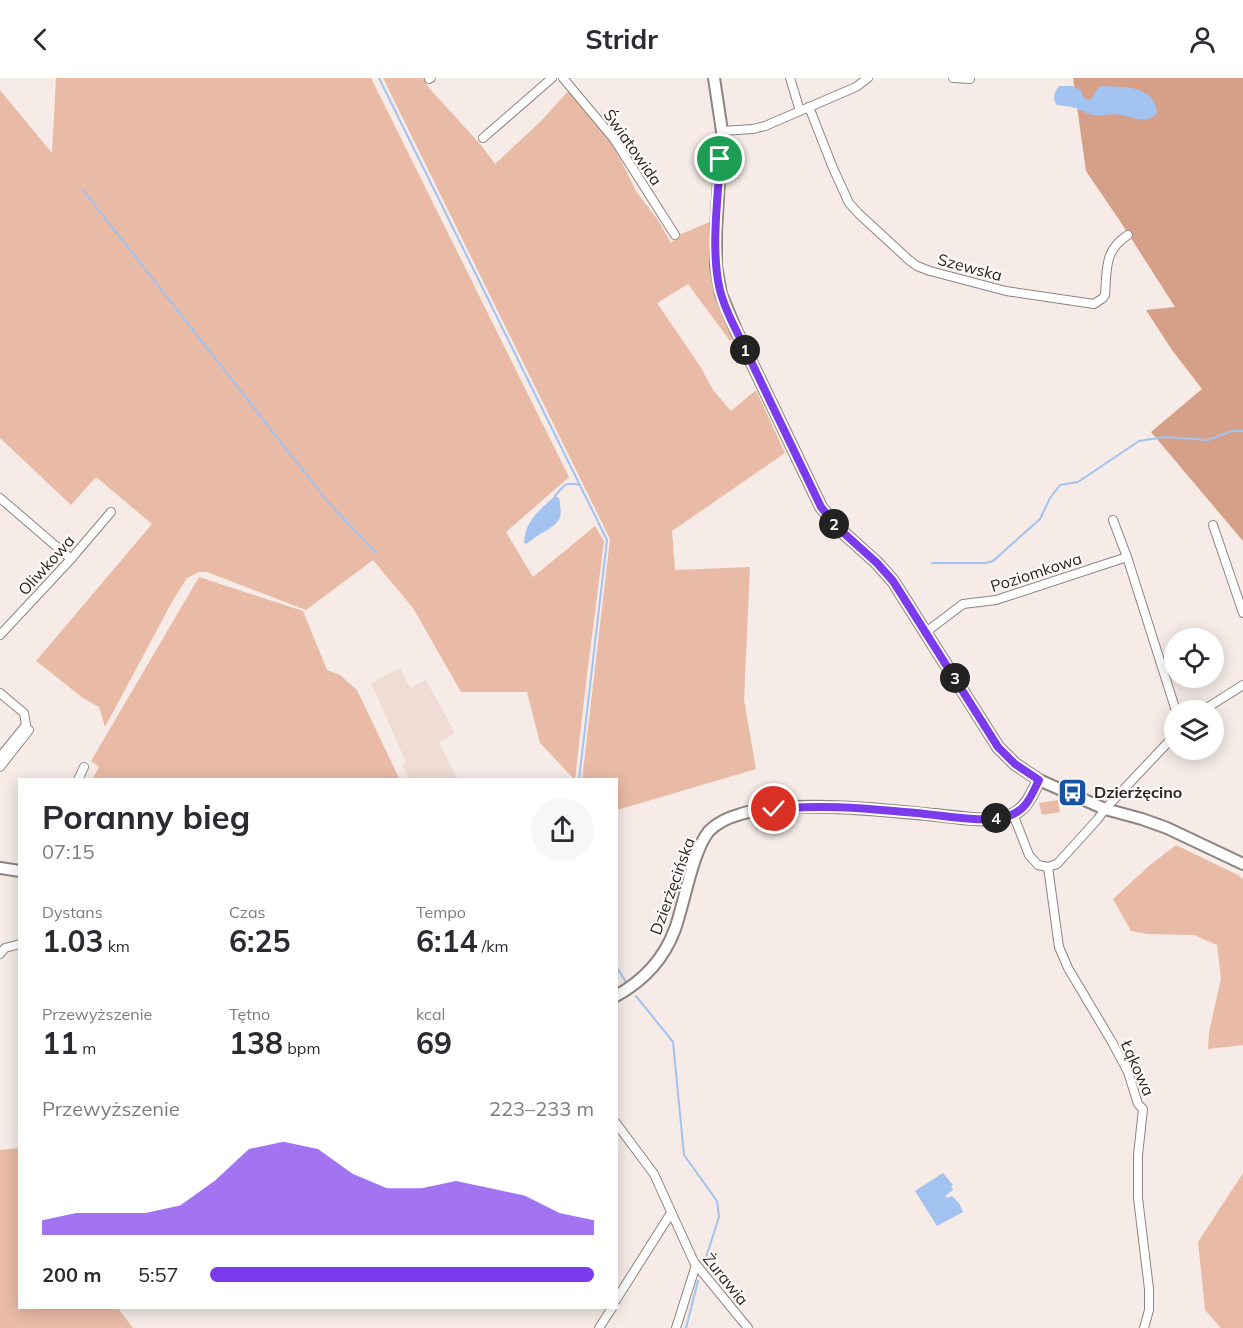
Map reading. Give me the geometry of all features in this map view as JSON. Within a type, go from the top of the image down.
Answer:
[{"type":"street","points":[[483,138],[552,78]]},
{"type":"street","name":"Światowida","points":[[563,78],[614,139],[675,235]]},
{"type":"street","points":[[714,78],[722,131],[716,254],[720,288],[727,310],[821,507],[837,527],[877,563],[893,581],[998,747],[1015,764],[1039,780],[1105,809],[1167,828],[1243,864]]},
{"type":"street","points":[[790,78],[800,111]]},
{"type":"street","points":[[722,131],[753,129],[855,87],[868,78]]},
{"type":"street","points":[[954,78],[970,79]]},
{"type":"street","name":"Szewska","points":[[809,106],[849,203],[909,260],[930,272],[1006,291],[1095,303],[1105,295],[1110,253],[1115,244],[1128,235]]},
{"type":"street","points":[[0,498],[71,559]]},
{"type":"street","name":"Oliwkowa","points":[[0,635],[111,512]]},
{"type":"street","points":[[1113,520],[1172,700]]},
{"type":"street","points":[[1213,525],[1243,613]]},
{"type":"street","name":"Poziomkowa","points":[[926,632],[963,604],[996,600],[1126,557]]},
{"type":"street","points":[[1219,700],[1243,685]]},
{"type":"street","points":[[0,693],[24,712],[26,725],[0,757]]},
{"type":"street","points":[[0,767],[29,730]]},
{"type":"street","points":[[1039,780],[1023,807],[1014,814],[1029,855],[1038,865],[1048,867],[1057,864],[1164,747]]},
{"type":"street","points":[[79,778],[84,767]]},
{"type":"street","name":"Dzierżęcińska","points":[[618,995],[631,988],[659,960],[674,931],[701,844],[710,831],[727,819],[752,811],[801,806],[990,819],[1014,814]]},
{"type":"street","name":"Łąkowa","points":[[1048,867],[1059,947],[1068,968],[1128,1072],[1138,1104],[1143,1109],[1137,1155],[1140,1215],[1149,1289],[1149,1310],[1144,1328]]},
{"type":"street","points":[[0,868],[18,871]]},
{"type":"street","points":[[0,954],[5,948],[18,945]]},
{"type":"street","name":"Żurawia","points":[[618,1126],[654,1174],[696,1264],[748,1328]]},
{"type":"street","points":[[618,1297],[671,1213]]},
{"type":"street","points":[[676,1328],[696,1264]]},
{"type":"street","points":[[599,1328],[611,1309]]},
{"type":"shaded area","points":[[56,78],[371,78],[569,477],[506,532],[533,577],[595,526],[604,541],[575,778],[540,743],[527,692],[461,692],[413,608],[373,560],[306,610],[207,572],[199,572],[187,578],[105,727],[99,707],[83,698],[36,661],[152,524],[96,477],[71,505],[0,438],[0,90],[52,153]]},
{"type":"shaded area","points":[[383,78],[423,78],[429,88],[481,145],[495,164],[541,121],[569,90],[610,138],[636,191],[658,220],[671,243],[681,234],[712,221],[710,253],[716,293],[734,337],[730,341],[688,284],[657,303],[700,366],[713,390],[731,411],[756,390],[785,453],[672,531],[675,570],[750,567],[744,700],[756,769],[618,810],[618,778],[582,778],[610,539]]},
{"type":"shaded area","points":[[1073,78],[1243,78],[1243,541],[1151,432],[1202,389],[1172,350],[1146,310],[1175,307],[1086,171]]},
{"type":"shaded area","points":[[199,577],[303,611],[327,670],[340,675],[357,690],[399,778],[93,778],[99,767],[91,761]]},
{"type":"shaded area","points":[[400,668],[410,688],[426,680],[455,733],[439,743],[457,778],[409,778],[402,764],[406,762],[371,683]]},
{"type":"shaded area","points":[[1058,800],[1060,812],[1042,815],[1039,803]]},
{"type":"shaded area","points":[[1176,845],[1243,879],[1243,1045],[1208,1049],[1209,1032],[1221,979],[1217,945],[1194,935],[1147,934],[1131,931],[1113,899]]},
{"type":"shaded area","points":[[18,1148],[18,1309],[119,1309],[133,1328],[0,1328],[0,1150]]},
{"type":"shaded area","points":[[1243,1173],[1243,1328],[1221,1328],[1205,1310],[1198,1242]]},
{"type":"water","points":[[1059,86],[1072,86],[1081,90],[1083,97],[1088,100],[1101,86],[1136,89],[1151,97],[1157,114],[1149,119],[1140,119],[1118,114],[1088,114],[1074,108],[1057,105],[1054,96]]},
{"type":"water","points":[[555,496],[559,498],[561,511],[557,523],[526,544],[524,542],[527,527],[539,510]]},
{"type":"water","points":[[943,1173],[953,1185],[951,1187],[953,1190],[945,1196],[947,1198],[952,1196],[959,1203],[963,1212],[937,1226],[915,1191]]},
{"type":"waterway","points":[[379,78],[607,540],[579,778]]},
{"type":"waterway","points":[[83,190],[328,502],[376,553]]},
{"type":"waterway","points":[[932,563],[993,561],[1040,519],[1050,498],[1060,485],[1078,482],[1139,441],[1165,437],[1208,440],[1232,431],[1243,431]]},
{"type":"waterway","points":[[555,496],[568,484],[579,485]]},
{"type":"waterway","points":[[618,969],[626,982]]},
{"type":"waterway","points":[[636,996],[673,1042],[684,1155],[717,1201],[719,1217],[704,1264]]},
{"type":"waterway","points":[[686,1328],[698,1281]]},
{"type":"place","name":"Dzierżęcino","points":[[1073,792]]},
{"type":"route","points":[[720,159],[716,231],[717,273],[720,288],[736,330],[807,481],[829,519],[893,581],[998,747],[1015,764],[1039,780],[1023,807],[1014,814],[1002,818],[966,818],[801,806],[774,809]]}]
